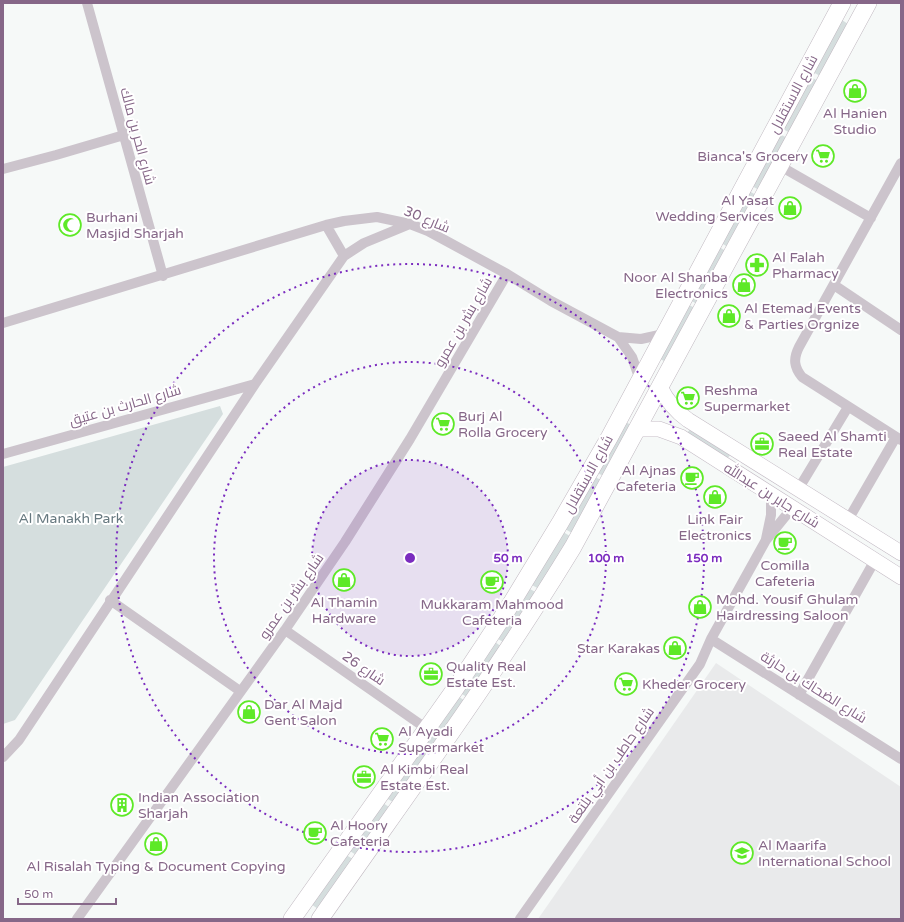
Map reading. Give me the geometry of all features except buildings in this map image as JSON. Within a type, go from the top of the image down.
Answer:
[{"type":"main road","name":"شارع الاستقلال","points":[[292,919],[478,654],[535,566],[585,481],[842,3]]},
{"type":"main road","name":"شارع الاستقلال","points":[[320,919],[489,679],[573,547],[868,3]]},
{"type":"street","name":"شارع الحر بن مالك","points":[[87,3],[162,276]]},
{"type":"street","points":[[3,169],[124,135]]},
{"type":"street","points":[[848,520],[898,439],[802,377],[797,371],[794,363],[795,355],[901,163]]},
{"type":"street","points":[[780,166],[871,218]]},
{"type":"street","name":"شارع 30","points":[[3,323],[326,225],[377,217],[410,224],[428,232],[507,274],[551,301],[618,337],[641,339],[664,334]]},
{"type":"street","points":[[3,757],[18,740],[255,384],[344,256],[364,243],[410,224]]},
{"type":"street","points":[[326,225],[344,256]]},
{"type":"street","name":"شارع بشر بن عمرو","points":[[77,919],[330,566],[380,488],[507,274]]},
{"type":"street","points":[[834,285],[901,330]]},
{"type":"street","name":"شارع 30","points":[[618,337],[632,357],[640,380]]},
{"type":"street","name":"شارع الحارث بن عتيق","points":[[3,454],[255,384]]},
{"type":"street","name":"شارع جابر بن عبدالله","points":[[660,386],[669,403],[680,415],[901,553]]},
{"type":"street","points":[[799,488],[848,407]]},
{"type":"street","name":"شارع جابر بن عبدالله","points":[[637,429],[660,429],[674,434],[901,577]]},
{"type":"street","points":[[748,480],[750,474],[757,471],[785,480]]},
{"type":"street","name":"شارع حاطب بن أبي بلتعة","points":[[766,540],[770,515],[770,495]]},
{"type":"street","name":"شارع حاطب بن أبي بلتعة","points":[[520,919],[700,664],[711,639],[766,540],[792,508]]},
{"type":"street","points":[[799,695],[875,560]]},
{"type":"street","points":[[110,600],[240,691]]},
{"type":"street","name":"شارع 26","points":[[285,630],[426,729]]},
{"type":"street","name":"شارع الضحاك بن حارثة","points":[[711,639],[901,759]]},
{"type":"shaded area","name":"Al Maarifa International School","points":[[716,663],[901,787],[901,919],[538,919]]},
{"type":"green space","points":[[842,20],[848,24],[820,76],[813,72]]},
{"type":"green space","points":[[811,77],[818,81],[790,133],[783,129]]},
{"type":"green space","points":[[780,134],[787,138],[759,190],[752,186]]},
{"type":"green space","points":[[749,191],[756,195],[728,247],[721,243]]},
{"type":"green space","points":[[719,247],[726,251],[697,304],[690,300]]},
{"type":"green space","points":[[687,304],[695,308],[666,362],[658,358]]},
{"type":"green space","name":"Al Manakh Park","points":[[220,406],[223,414],[15,720],[3,724],[3,467]]},
{"type":"green space","points":[[624,421],[631,425],[604,476],[597,473]]},
{"type":"green space","points":[[691,428],[731,454],[727,459],[687,433]]},
{"type":"green space","points":[[595,477],[601,480],[572,533],[565,529]]},
{"type":"green space","points":[[563,532],[570,536],[539,589],[532,585]]},
{"type":"green space","points":[[530,589],[537,593],[505,643],[498,639]]},
{"type":"green space","points":[[495,642],[502,647],[467,697],[460,693]]},
{"type":"green space","points":[[458,696],[465,701],[431,749],[424,745]]},
{"type":"green space","points":[[421,748],[428,753],[393,802],[386,798]]},
{"type":"green space","points":[[383,803],[389,807],[356,855],[350,851]]},
{"type":"green space","points":[[346,855],[353,859],[318,909],[311,904]]},
{"type":"place","name":"Al Hanien Studio","points":[[855,91]]},
{"type":"place","name":"Bianca's Grocery","points":[[823,156]]},
{"type":"place","name":"Al Yasat Wedding Services","points":[[790,208]]},
{"type":"place","name":"Burhani Masjid Sharjah","points":[[70,225]]},
{"type":"place","name":"Al Falah Pharmacy","points":[[757,265]]},
{"type":"place","name":"Noor Al Shanba Electronics","points":[[744,285]]},
{"type":"place","name":"Al Etemad Events & Parties Orgnize","points":[[729,316]]},
{"type":"place","name":"Reshma Supermarket","points":[[688,398]]},
{"type":"place","name":"Burj Al Rolla Grocery","points":[[443,424]]},
{"type":"place","name":"Saeed Al Shamti Real Estate","points":[[762,444]]},
{"type":"place","name":"Al Ajnas Cafeteria","points":[[692,478]]},
{"type":"place","name":"Link Fair Electronics","points":[[715,497]]},
{"type":"place","name":"Comilla Cafeteria","points":[[785,543]]},
{"type":"place","name":"Al Thamin Hardware","points":[[344,580]]},
{"type":"place","name":"Mukkaram Mahmood Cafeteria","points":[[492,582]]},
{"type":"place","name":"Mohd. Yousif Ghulam Hairdressing Saloon","points":[[700,607]]},
{"type":"place","name":"Star Karakas","points":[[675,648]]},
{"type":"place","name":"Quality Real Estate Est.","points":[[431,674]]},
{"type":"place","name":"Kheder Grocery","points":[[626,684]]},
{"type":"place","name":"Dar Al Majd Gent Salon","points":[[249,712]]},
{"type":"place","name":"Al Ayadi Supermarket","points":[[382,739]]},
{"type":"place","name":"Al Kimbi Real Estate Est.","points":[[364,777]]},
{"type":"place","name":"Indian Association Sharjah","points":[[122,805]]},
{"type":"place","name":"Al Hoory Cafeteria","points":[[315,833]]},
{"type":"place","name":"Al Risalah Typing & Document Copying","points":[[156,844]]},
{"type":"place","name":"Al Maarifa International School","points":[[742,853]]}]
